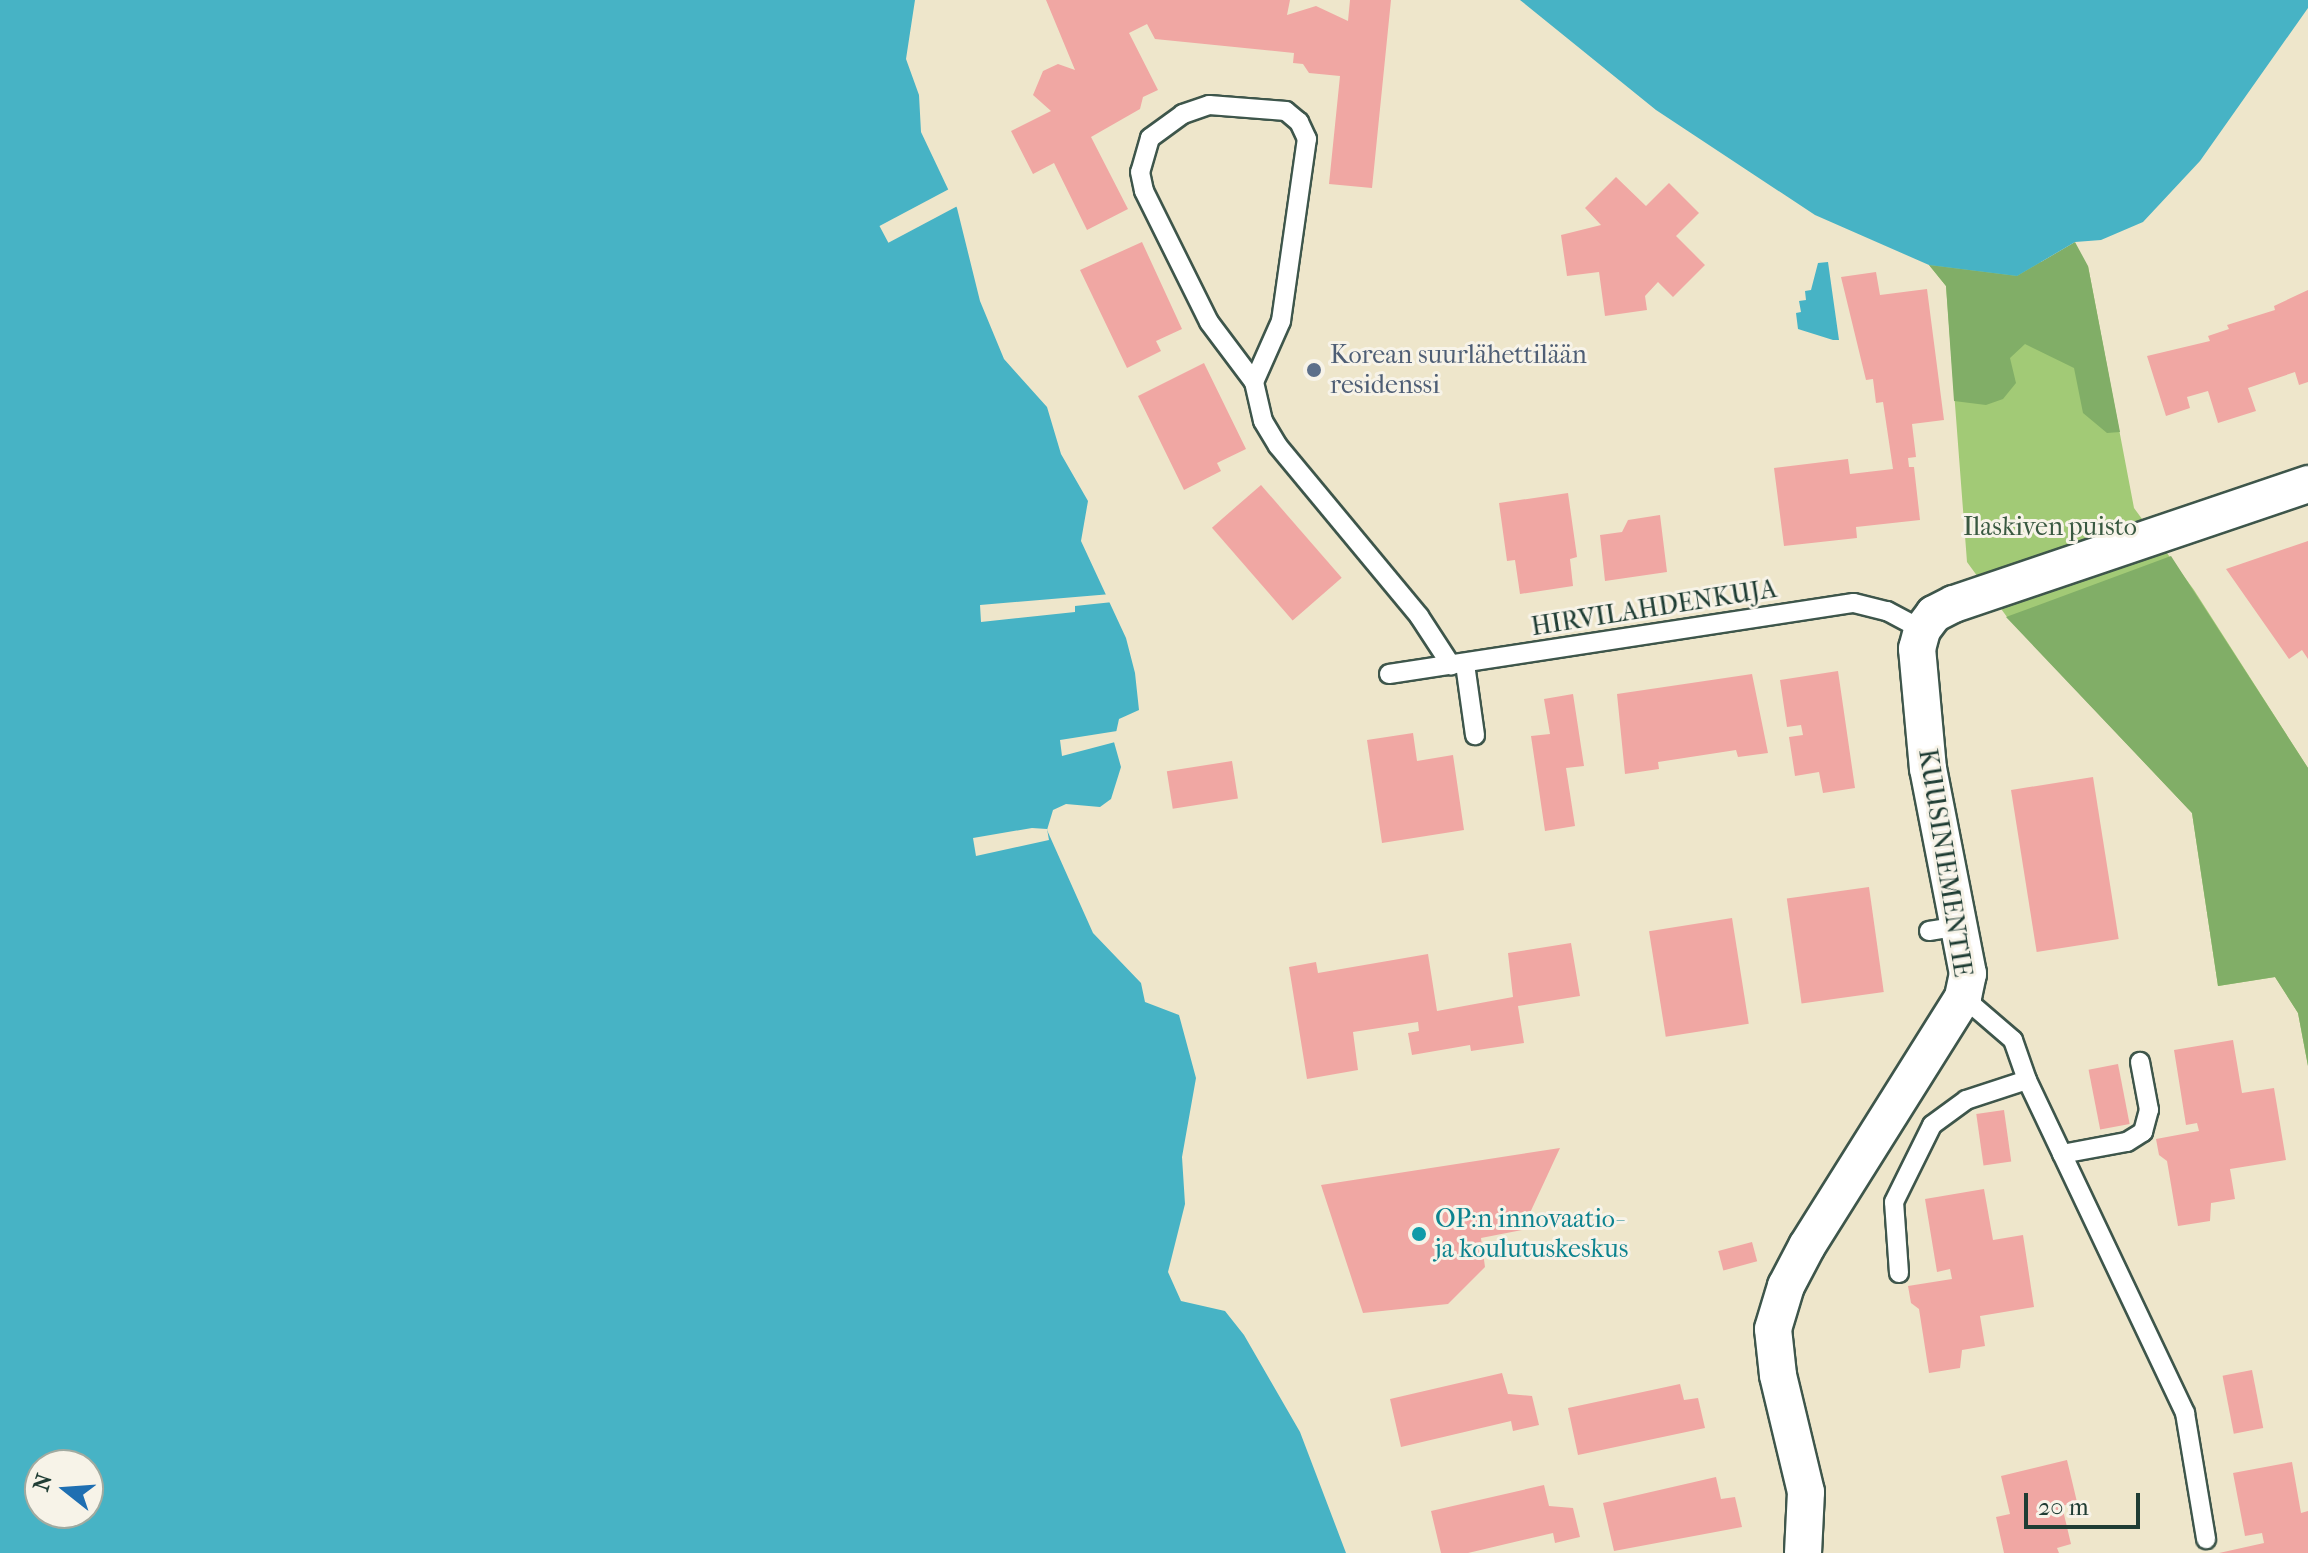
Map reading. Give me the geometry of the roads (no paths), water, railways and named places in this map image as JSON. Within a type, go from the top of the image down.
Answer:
[{"type":"street","points":[[1922,630],[1934,614],[1954,604],[2308,484]]},
{"type":"street","name":"KUUSINIEMENTIE","points":[[1803,1553],[1806,1492],[1778,1375],[1773,1329],[1786,1286],[1807,1246],[1963,997],[1968,974],[1942,929],[1917,649],[1922,630]]},
{"type":"lane","points":[[1254,382],[1281,321],[1307,139],[1299,122],[1286,111],[1209,105],[1183,114],[1150,138],[1140,172],[1209,322],[1254,382],[1263,421],[1278,446],[1458,664],[1475,735]]},
{"type":"lane","name":"HIRVILAHDENKUJA","points":[[1389,674],[1854,603],[1887,611],[1922,630]]},
{"type":"lane","points":[[1963,997],[2013,1040],[2027,1080],[2185,1413],[2206,1539]]},
{"type":"lane","points":[[2062,1154],[2127,1142],[2143,1132],[2149,1110],[2140,1062]]},
{"type":"lane","points":[[1899,1273],[1894,1202],[1932,1125],[1966,1100],[2027,1080]]},
{"type":"water","points":[[0,0],[915,0],[906,59],[919,95],[921,132],[957,208],[980,301],[1004,359],[1047,407],[1061,454],[1088,501],[1081,541],[1126,638],[1135,673],[1139,710],[1119,719],[1114,742],[1121,767],[1111,799],[1100,807],[1066,804],[1053,810],[1047,830],[1093,933],[1141,983],[1145,1002],[1179,1015],[1196,1078],[1182,1157],[1185,1204],[1168,1272],[1181,1301],[1225,1311],[1244,1335],[1300,1432],[1346,1553],[0,1553]]},
{"type":"water","points":[[1520,0],[2308,0],[2308,8],[2200,161],[2143,222],[2101,240],[2075,242],[2017,276],[1929,265],[1815,215],[1656,110]]},
{"type":"water","points":[[1828,262],[1839,340],[1798,329],[1796,313],[1801,312],[1799,301],[1806,300],[1805,291],[1811,290],[1818,263]]},
{"type":"place","name":"Korean suurlähettilään residenssi","points":[[1314,370]]},
{"type":"place","name":"OP:n innovaatio- ja koulutuskeskus","points":[[1419,1234]]},
{"type":"park label","name":"Ilaskiven puisto","points":[[2050,527]]}]
